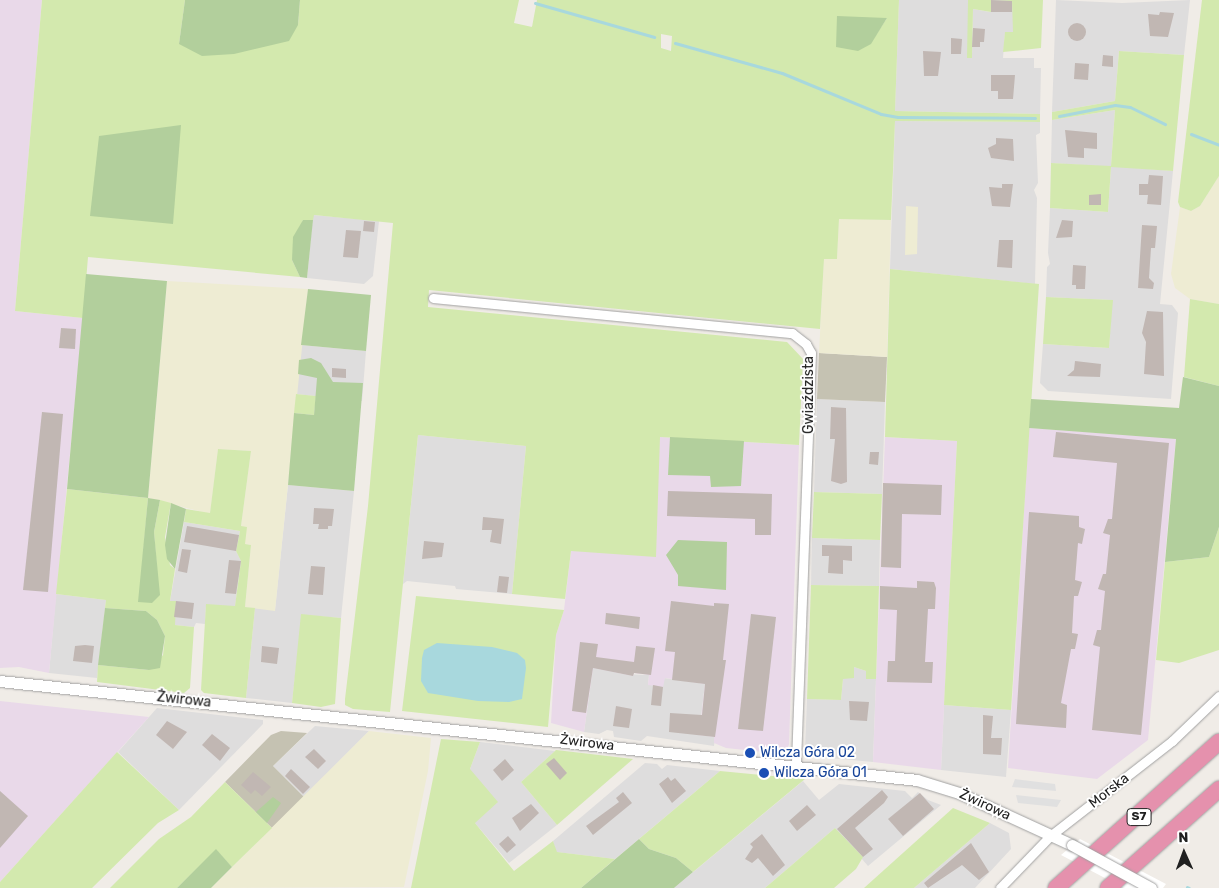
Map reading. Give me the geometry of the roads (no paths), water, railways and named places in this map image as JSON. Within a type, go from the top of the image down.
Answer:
[{"type":"highway","name":"S7","points":[[1056,888],[1219,742]]},
{"type":"highway","name":"S7","points":[[1108,888],[1219,789]]},
{"type":"street","name":"Gwiaździsta","points":[[433,298],[792,333],[806,344],[811,353],[796,766]]},
{"type":"street","name":"Żwirowa","points":[[0,681],[796,766],[934,784],[978,801],[1072,846],[1151,888]]},
{"type":"street","name":"Morska","points":[[1000,888],[1050,836],[1172,741],[1219,696]]},
{"type":"water","points":[[437,643],[492,647],[517,653],[525,660],[526,668],[522,699],[509,702],[478,701],[428,693],[421,681],[422,658],[424,650]]},
{"type":"waterway","points":[[535,3],[654,37]]},
{"type":"waterway","points":[[675,43],[782,73],[881,114],[898,117],[1035,118]]},
{"type":"waterway","points":[[1059,116],[1115,105],[1130,107],[1165,124]]},
{"type":"waterway","points":[[1191,134],[1219,145]]},
{"type":"place","name":"Wilcza Góra 02","points":[[750,753]]},
{"type":"place","name":"Wilcza Góra 01","points":[[764,773]]}]
